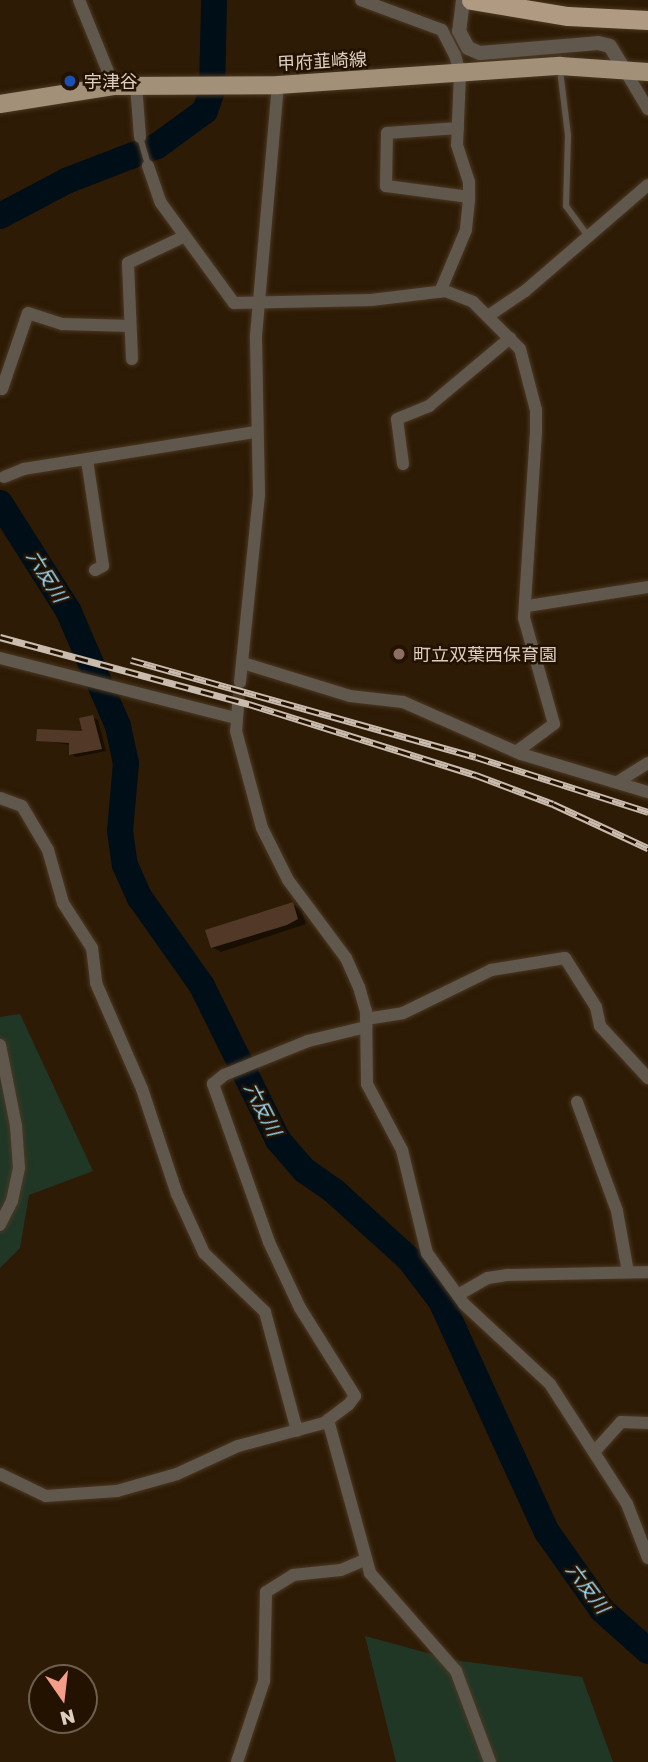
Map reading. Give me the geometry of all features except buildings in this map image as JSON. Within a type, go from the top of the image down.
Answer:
[{"type":"highway","points":[[471,0],[568,16],[648,20]]},
{"type":"main road","name":"甲府韮崎線","points":[[0,104],[114,86],[278,85],[560,66],[648,72]]},
{"type":"street","points":[[79,0],[114,86]]},
{"type":"street","points":[[361,0],[442,30],[460,74],[458,128],[469,197],[466,230],[440,292]]},
{"type":"street","points":[[463,0],[459,31],[468,48],[480,53],[598,43],[610,46],[648,109]]},
{"type":"street","points":[[136,85],[140,137]]},
{"type":"street","points":[[240,682],[259,495],[256,432],[259,305],[278,85]]},
{"type":"street","points":[[458,128],[387,134],[386,186],[469,197]]},
{"type":"street","points":[[148,166],[161,204],[234,303],[259,305],[440,292],[460,295],[488,316],[510,338],[527,367],[536,410],[527,606],[524,618],[528,641],[554,724],[516,752]]},
{"type":"street","points":[[488,316],[526,291],[587,235],[648,185]]},
{"type":"street","points":[[132,359],[128,263],[185,236]]},
{"type":"street","points":[[2,389],[28,313],[62,324],[130,326]]},
{"type":"street","points":[[402,464],[397,419],[429,407],[510,338]]},
{"type":"street","points":[[4,477],[24,469],[256,432]]},
{"type":"street","points":[[87,460],[103,566],[94,570]]},
{"type":"street","points":[[527,606],[648,587]]},
{"type":"street","points":[[0,658],[68,678],[237,711],[262,828],[288,880],[346,958],[366,1023],[367,1084],[402,1150],[427,1253],[458,1295],[550,1384],[627,1503],[648,1558]]},
{"type":"street","points":[[243,663],[350,696],[403,702],[516,752],[619,781],[648,792]]},
{"type":"street","points":[[619,781],[648,763]]},
{"type":"street","points":[[0,798],[22,806],[48,850],[63,903],[92,948],[96,983],[142,1089],[177,1194],[204,1253],[265,1312],[297,1431]]},
{"type":"street","points":[[0,1475],[46,1496],[117,1491],[177,1474],[238,1446],[328,1420],[355,1396],[300,1308],[269,1242],[213,1084],[223,1075],[309,1041],[403,1013],[491,970],[565,958],[596,1007],[600,1026],[648,1078]]},
{"type":"street","points":[[0,1045],[16,1126],[19,1168],[12,1201],[0,1225]]},
{"type":"street","points":[[577,1102],[613,1200],[628,1272]]},
{"type":"street","points":[[458,1295],[488,1278],[508,1275],[648,1272]]},
{"type":"street","points":[[328,1420],[364,1560],[370,1573],[456,1671],[490,1762]]},
{"type":"street","points":[[595,1451],[621,1422],[648,1423]]},
{"type":"street","points":[[237,1762],[264,1681],[266,1592],[293,1575],[341,1570],[364,1560]]},
{"type":"lane","points":[[560,66],[568,135],[566,206],[587,235]]},
{"type":"lane","points":[[140,137],[148,166]]},
{"type":"green space","points":[[20,1014],[93,1171],[29,1195],[20,1248],[0,1268],[0,1017]]},
{"type":"green space","points":[[365,1636],[453,1660],[582,1677],[613,1762],[396,1762]]},
{"type":"waterway","name":"六反川","points":[[0,216],[66,181],[157,146],[205,111],[212,91],[214,0]]},
{"type":"waterway","name":"六反川","points":[[0,503],[68,610],[118,726],[126,763],[120,831],[125,865],[140,898],[202,986],[278,1140],[304,1170],[334,1191],[409,1259],[441,1301],[547,1532],[602,1610],[648,1651]]},
{"type":"tunnel","points":[[238,705],[240,682]]},
{"type":"railway","points":[[0,637],[249,704],[476,775],[553,804],[648,848]]},
{"type":"railway","points":[[131,660],[476,757],[648,812]]},
{"type":"place","name":"宇津谷","points":[[70,81]]},
{"type":"place","name":"町立双葉西保育園","points":[[399,654]]}]
